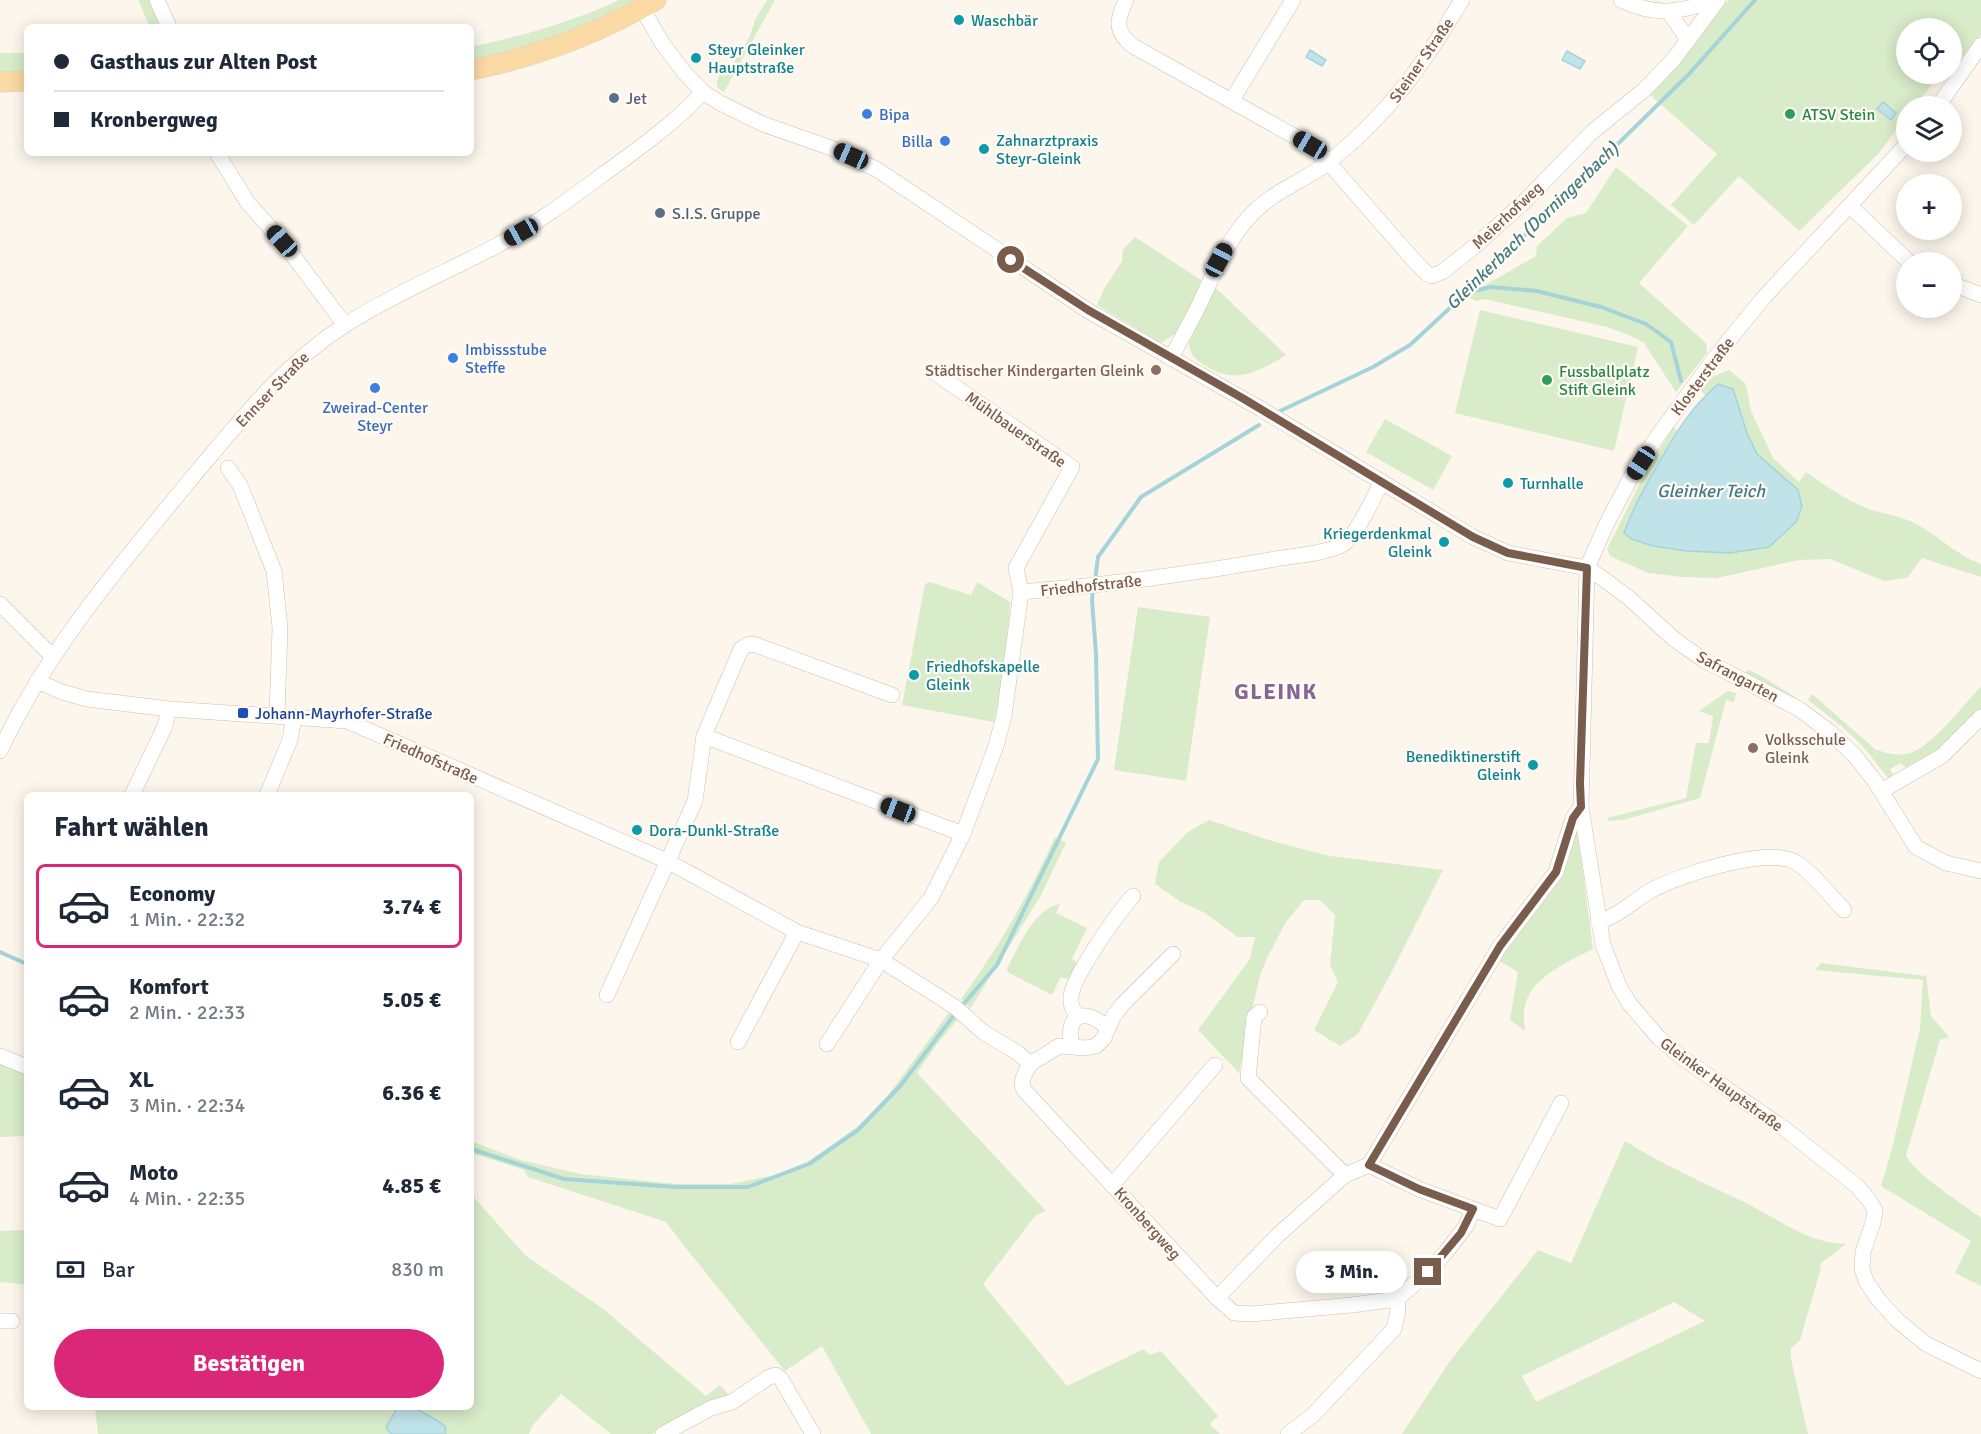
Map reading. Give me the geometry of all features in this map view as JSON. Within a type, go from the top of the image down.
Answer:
[{"type":"main road","points":[[474,69],[514,60],[571,41],[649,4]]},
{"type":"main road","points":[[0,81],[24,81]]},
{"type":"street","points":[[157,0],[168,24]]},
{"type":"street","name":"Meierhofweg","points":[[1126,0],[1119,18],[1119,26],[1125,40],[1310,145],[1329,162],[1431,276],[1452,265],[1508,217],[1592,132],[1644,90],[1667,66],[1717,0]]},
{"type":"street","points":[[1232,100],[1293,0]]},
{"type":"street","name":"Steiner Straße","points":[[1171,358],[1231,239],[1248,218],[1270,197],[1329,162],[1376,120],[1412,78],[1462,0]]},
{"type":"street","points":[[1622,0],[1643,9],[1669,12],[1717,0]]},
{"type":"street","points":[[649,4],[672,58],[703,92],[720,103],[746,117],[815,141],[869,165],[1088,310],[1261,410],[1454,527],[1500,551],[1587,568]]},
{"type":"street","points":[[1669,12],[1688,40]]},
{"type":"street","points":[[1945,96],[1981,45]]},
{"type":"street","name":"Ennser Straße","points":[[0,751],[53,657],[120,565],[272,385],[306,352],[345,325],[403,291],[500,244],[542,218],[640,147],[690,106],[703,92]]},
{"type":"street","points":[[219,156],[248,203],[282,241],[345,325]]},
{"type":"street","name":"Klosterstraße","points":[[1587,568],[1619,498],[1681,402],[1739,326],[1896,157]]},
{"type":"street","points":[[1850,206],[1898,252]]},
{"type":"street","points":[[1962,288],[1981,295]]},
{"type":"street","name":"Mühlbauerstraße","points":[[935,373],[1072,467],[1016,568],[1021,592]]},
{"type":"street","points":[[228,468],[240,484],[274,571],[280,628],[277,715]]},
{"type":"street","name":"Friedhofstraße","points":[[827,1044],[880,960],[931,898],[963,834],[996,746],[1004,716],[1021,592],[1211,571],[1321,551],[1343,544],[1355,530],[1382,484]]},
{"type":"street","name":"Safrangarten","points":[[1587,568],[1629,597],[1674,639],[1702,659],[1799,709],[1822,726],[1854,755],[1881,791],[1916,847],[1946,863],[1981,871]]},
{"type":"street","name":"Gleinker Hauptstraße","points":[[1587,568],[1581,807],[1598,922],[1603,945],[1619,986],[1639,1017],[1680,1056],[1786,1130],[1857,1186],[1875,1210],[1863,1252],[1862,1269],[1866,1281],[1878,1299],[1903,1326],[1926,1344],[1981,1371]]},
{"type":"street","points":[[0,604],[53,657]]},
{"type":"street","points":[[607,995],[695,801],[704,736],[741,649],[753,644],[892,695]]},
{"type":"street","name":"Friedhofstraße","points":[[38,681],[62,692],[87,699],[169,709],[347,721],[667,861],[797,932],[880,960],[961,1012],[983,1032],[1018,1053],[1030,1064]]},
{"type":"street","points":[[133,792],[165,726],[169,709]]},
{"type":"street","points":[[268,792],[290,740],[294,717]]},
{"type":"street","points":[[1881,791],[1942,756],[1981,717]]},
{"type":"street","points":[[704,736],[963,834]]},
{"type":"street","points":[[1217,1298],[1278,1235],[1345,1175],[1369,1165],[1500,946],[1556,872],[1573,818],[1581,807]]},
{"type":"street","points":[[1598,922],[1651,891],[1680,878],[1734,861],[1766,856],[1794,861],[1844,910]]},
{"type":"street","points":[[1078,1017],[1071,1006],[1071,994],[1076,980],[1121,909],[1133,896]]},
{"type":"street","points":[[738,1042],[797,932]]},
{"type":"street","points":[[1112,1185],[1024,1090],[1021,1086],[1022,1080],[1030,1064],[1059,1046],[1086,1048],[1096,1046],[1104,1038],[1122,1005],[1173,954]]},
{"type":"street","points":[[1260,1012],[1254,1017],[1248,1078],[1345,1175]]},
{"type":"street","points":[[1073,1046],[1069,1038],[1070,1029],[1072,1021],[1078,1017],[1085,1015],[1092,1017],[1108,1028]]},
{"type":"street","points":[[0,1056],[24,1066]]},
{"type":"street","name":"Kronbergweg","points":[[1215,1065],[1112,1185],[1217,1298],[1231,1311],[1238,1314],[1397,1299]]},
{"type":"street","points":[[1369,1165],[1419,1189],[1500,1219],[1561,1103]]},
{"type":"street","points":[[1288,1434],[1313,1415],[1394,1329],[1398,1311],[1397,1299],[1428,1272],[1446,1252],[1466,1226],[1473,1209]]},
{"type":"street","points":[[670,1433],[711,1408],[732,1402],[769,1377],[776,1375],[813,1434]]},
{"type":"green space","points":[[138,0],[152,0],[162,24],[149,24]]},
{"type":"green space","points":[[619,0],[635,0],[577,29],[511,52],[474,61],[474,46],[546,28]]},
{"type":"green space","points":[[767,0],[775,0],[724,92],[717,87],[720,74],[724,75],[735,61]]},
{"type":"green space","name":"ATSV Stein","points":[[1730,0],[1981,0],[1981,35],[1966,58],[1962,55],[1962,18],[1896,18],[1896,84],[1932,84],[1923,96],[1896,96],[1896,130],[1879,153],[1799,231],[1739,176],[1694,225],[1671,205],[1717,154],[1648,93],[1723,5]]},
{"type":"green space","points":[[0,53],[24,53],[24,73],[0,73]]},
{"type":"green space","points":[[1616,167],[1688,226],[1639,283],[1706,343],[1707,353],[1676,392],[1644,343],[1627,334],[1607,327],[1485,299],[1476,301],[1466,296],[1536,256],[1537,246],[1567,218],[1586,213]]},
{"type":"green space","points":[[1135,237],[1201,280],[1199,293],[1177,333],[1161,343],[1097,305],[1104,289],[1122,261],[1123,250]]},
{"type":"green space","points":[[1214,286],[1286,355],[1256,371],[1236,375],[1215,371],[1195,358],[1189,343]]},
{"type":"green space","name":"Fussballplatz Stift Gleink","points":[[1480,310],[1638,347],[1614,451],[1455,413]]},
{"type":"green space","points":[[1729,370],[1746,384],[1751,411],[1773,458],[1799,482],[1806,472],[1835,492],[1858,504],[1914,523],[1981,564],[1981,577],[1922,558],[1907,578],[1884,581],[1830,559],[1799,560],[1717,578],[1682,577],[1648,573],[1610,556],[1607,549],[1641,481],[1673,427],[1677,430],[1632,512],[1624,532],[1634,539],[1674,550],[1729,553],[1798,490],[1757,454],[1747,433],[1733,389],[1718,384],[1705,395],[1700,390],[1714,376]]},
{"type":"green space","points":[[1385,419],[1452,456],[1433,490],[1366,452]]},
{"type":"green space","points":[[930,582],[971,595],[977,582],[1010,602],[1006,662],[994,722],[902,705],[925,584]]},
{"type":"green space","points":[[1138,607],[1210,617],[1186,781],[1114,770]]},
{"type":"green space","points":[[1748,670],[1795,697],[1822,716],[1858,748],[1879,773],[1880,778],[1744,674]]},
{"type":"green space","points":[[1981,686],[1981,709],[1968,725],[1951,741],[1909,770],[1901,763],[1890,769],[1893,775],[1889,779],[1861,744],[1808,700],[1812,694],[1875,749],[1901,755],[1925,745]]},
{"type":"green space","points":[[1728,691],[1736,693],[1734,702],[1726,700],[1700,798],[1623,820],[1608,821],[1607,818],[1686,798],[1696,743],[1709,743],[1713,716],[1699,711]]},
{"type":"green space","points":[[1209,820],[1275,842],[1330,856],[1443,870],[1358,1034],[1340,1046],[1314,1030],[1338,982],[1330,965],[1335,915],[1320,900],[1304,900],[1286,922],[1267,958],[1260,976],[1239,1073],[1198,1030],[1250,959],[1255,937],[1238,937],[1205,913],[1181,902],[1155,884],[1159,862],[1188,832]]},
{"type":"green space","points":[[1578,823],[1593,949],[1554,970],[1537,984],[1525,1005],[1525,1031],[1510,1020],[1518,972],[1498,960]]},
{"type":"green space","points":[[1055,837],[1066,843],[1040,897],[970,1009],[961,999],[988,961],[1012,921]]},
{"type":"green space","points":[[1060,904],[1056,913],[1087,928],[1072,959],[1079,964],[1070,980],[1061,977],[1052,995],[1009,973],[1007,969],[1035,920],[1043,912]]},
{"type":"green space","points":[[1821,963],[1926,976],[1931,1016],[1949,1037],[1940,1040],[1906,1155],[1928,1179],[1981,1218],[1981,1286],[1955,1273],[1971,1241],[1881,1186],[1920,1029],[1923,980],[1815,970]]},
{"type":"green space","points":[[950,1011],[959,1018],[917,1073],[1046,1211],[1035,1216],[983,1284],[1067,1386],[1144,1349],[1149,1355],[1161,1351],[1218,1416],[1210,1424],[1220,1434],[871,1434],[822,1346],[785,1371],[666,1222],[528,1177],[524,1170],[474,1154],[474,1142],[520,1160],[581,1174],[675,1184],[731,1184],[775,1175],[809,1161],[857,1127],[886,1098]]},
{"type":"green space","points":[[0,1063],[24,1074],[24,1136],[0,1137]]},
{"type":"green space","points":[[1625,1141],[1807,1236],[1846,1244],[1820,1264],[1821,1268],[1800,1340],[1791,1348],[1791,1359],[1808,1434],[1402,1434],[1450,1361],[1538,1250],[1571,1263]],"holes":[[[1674,1302],[1705,1321],[1536,1402],[1522,1376]]]},
{"type":"green space","points":[[474,1197],[526,1256],[602,1308],[706,1396],[720,1385],[730,1396],[670,1427],[651,1434],[611,1434],[561,1394],[532,1426],[529,1434],[446,1434],[445,1426],[418,1410],[474,1410]]},
{"type":"green space","points":[[24,1230],[24,1285],[0,1282],[0,1231]]},
{"type":"green space","points":[[95,1410],[398,1410],[389,1432],[392,1434],[98,1434]]},
{"type":"water","points":[[1310,50],[1326,60],[1322,66],[1306,57]]},
{"type":"water","points":[[1567,51],[1585,61],[1580,69],[1562,60]]},
{"type":"water","points":[[1883,102],[1896,113],[1891,120],[1877,109]]},
{"type":"water","name":"Gleinker Teich","points":[[1718,384],[1733,389],[1747,433],[1757,454],[1798,490],[1802,506],[1796,522],[1769,547],[1729,553],[1687,551],[1653,546],[1632,539],[1624,533],[1646,485],[1683,424]]},
{"type":"water","points":[[396,1410],[417,1410],[445,1426],[446,1434],[392,1434],[386,1427]]},
{"type":"waterway","name":"Gleinkerbach (Dorningerbach)","points":[[1278,412],[1373,367],[1410,345],[1689,74],[1755,0]]},
{"type":"waterway","points":[[1466,293],[1491,287],[1537,291],[1601,307],[1646,324],[1671,342],[1681,381]]},
{"type":"waterway","name":"Gleinkerbach (Dorningerbach)","points":[[1095,581],[1098,557],[1141,497],[1259,425]]},
{"type":"waterway","name":"Gleinkerbach (Dorningerbach)","points":[[960,1008],[997,965],[1098,759],[1093,588]]},
{"type":"waterway","name":"Gleinkerbach (Dorningerbach)","points":[[0,952],[24,963]]},
{"type":"waterway","name":"Gleinkerbach (Dorningerbach)","points":[[474,1150],[564,1179],[676,1187],[748,1187],[809,1164],[858,1130],[901,1085],[955,1014]]},
{"type":"place","name":"Waschbär","points":[[959,20]]},
{"type":"place","name":"Steyr Gleinker Hauptstraße","points":[[696,58]]},
{"type":"place","name":"Jet","points":[[614,98]]},
{"type":"place","name":"Bipa","points":[[867,114]]},
{"type":"place","name":"ATSV Stein","points":[[1790,114]]},
{"type":"place","name":"Billa","points":[[945,141]]},
{"type":"place","name":"Zahnarztpraxis Steyr-Gleink","points":[[984,149]]},
{"type":"place","name":"S.I.S. Gruppe","points":[[660,213]]},
{"type":"place","name":"Imbissstube Steffe","points":[[453,358]]},
{"type":"place","name":"Städtischer Kindergarten Gleink","points":[[1156,370]]},
{"type":"place","name":"Fussballplatz Stift Gleink","points":[[1547,380]]},
{"type":"place","name":"Zweirad-Center Steyr","points":[[375,388]]},
{"type":"place","name":"Turnhalle","points":[[1508,483]]},
{"type":"place","name":"Kriegerdenkmal Gleink","points":[[1444,542]]},
{"type":"place","name":"Friedhofskapelle Gleink","points":[[914,675]]},
{"type":"place","name":"Johann-Mayrhofer-Straße","points":[[243,713]]},
{"type":"place","name":"Volksschule Gleink","points":[[1753,748]]},
{"type":"place","name":"Benediktinerstift Gleink","points":[[1533,765]]},
{"type":"place","name":"Dora-Dunkl-Straße","points":[[637,830]]},
{"type":"district","name":"GLEINK","points":[[1276,691]]},
{"type":"route","points":[[1011,260],[1088,310],[1244,399],[1454,527],[1500,551],[1587,568],[1581,807],[1573,818],[1556,872],[1500,946],[1369,1165],[1419,1189],[1473,1209],[1461,1233],[1428,1272]]}]
